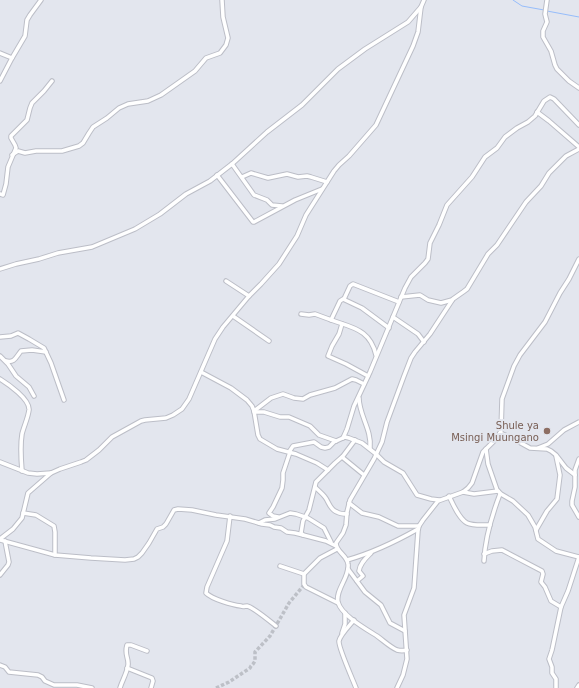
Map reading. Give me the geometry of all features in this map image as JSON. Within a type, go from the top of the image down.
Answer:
[{"type":"street","points":[[0,81],[25,36],[27,20],[41,0]]},
{"type":"street","points":[[12,155],[18,151],[26,153],[62,150],[79,146],[83,144],[91,129],[119,108],[128,104],[152,100],[195,71],[206,58],[220,53],[226,45],[228,38],[223,17],[222,0]]},
{"type":"street","points":[[0,540],[13,529],[20,520],[23,513],[26,495],[51,473],[86,460],[112,437],[141,422],[145,420],[166,418],[179,412],[186,405],[215,339],[223,327],[279,264],[297,236],[306,216],[334,171],[376,125],[413,46],[418,32],[421,7],[424,0]]},
{"type":"street","points":[[547,0],[545,12],[546,22],[543,31],[543,38],[551,51],[557,69],[569,81],[579,88]]},
{"type":"street","points":[[0,269],[58,253],[92,247],[135,229],[160,214],[186,194],[210,180],[232,164],[267,132],[302,105],[338,69],[365,49],[408,22],[421,7]]},
{"type":"street","points":[[0,53],[12,58]]},
{"type":"street","points":[[0,194],[3,195],[5,191],[8,167],[16,147],[11,138],[12,135],[29,118],[32,103],[52,81]]},
{"type":"street","points":[[344,438],[352,411],[401,297],[411,277],[426,263],[428,259],[430,243],[447,205],[472,177],[485,157],[497,148],[505,137],[528,122],[544,101],[550,97],[554,99],[579,125]]},
{"type":"street","points":[[401,297],[420,295],[428,300],[441,303],[453,299],[463,292],[488,254],[496,246],[526,202],[541,186],[549,173],[566,156],[579,148],[537,112]]},
{"type":"street","points":[[232,164],[254,195],[267,200],[272,204],[283,206]]},
{"type":"street","points":[[242,177],[251,173],[268,178],[288,174],[298,177],[312,177],[327,182]]},
{"type":"street","points":[[217,175],[253,222],[305,195],[323,189]]},
{"type":"street","points":[[347,560],[372,552],[403,538],[419,528],[432,508],[440,500],[462,492],[472,483],[483,452],[500,433],[502,426],[502,399],[514,366],[520,354],[546,322],[579,259]]},
{"type":"street","points":[[226,281],[249,296]]},
{"type":"street","points":[[331,320],[340,300],[344,299],[350,286],[353,284],[399,302]]},
{"type":"street","points":[[344,299],[362,308],[388,328]]},
{"type":"street","points":[[337,547],[337,541],[347,522],[349,502],[382,442],[387,422],[408,366],[415,352],[424,342],[453,299]]},
{"type":"street","points":[[301,314],[315,314],[350,326],[361,332],[368,337],[376,356]]},
{"type":"street","points":[[233,316],[269,341]]},
{"type":"street","points":[[393,317],[418,334],[424,342]]},
{"type":"street","points":[[342,324],[339,334],[328,356],[368,376]]},
{"type":"street","points":[[0,337],[18,333],[42,347],[46,352],[64,400]]},
{"type":"street","points":[[6,361],[13,361],[18,357],[21,351],[32,350],[46,352]]},
{"type":"street","points":[[0,356],[6,361],[16,376],[29,387],[34,396]]},
{"type":"street","points":[[201,372],[231,388],[247,400],[252,406],[254,412],[259,438],[277,448],[290,452],[328,470]]},
{"type":"street","points":[[0,379],[20,393],[29,407],[28,416],[22,435],[22,471]]},
{"type":"street","points":[[254,412],[268,399],[281,395],[303,399],[310,394],[335,388],[352,379],[364,384]]},
{"type":"street","points":[[359,395],[359,406],[370,436],[370,448]]},
{"type":"street","points":[[254,412],[264,412],[280,417],[289,417],[310,426],[318,434],[336,441]]},
{"type":"street","points":[[536,448],[548,444],[564,430],[579,422]]},
{"type":"street","points":[[500,433],[530,448],[547,449],[556,455],[566,468],[574,475],[577,484],[572,503],[579,517]]},
{"type":"street","points":[[279,517],[269,513],[274,507],[282,488],[283,473],[293,446],[316,442],[323,448],[326,448],[336,441],[348,437],[366,445],[384,462],[403,473],[417,494],[431,499],[440,500]]},
{"type":"street","points":[[303,535],[301,533],[302,525],[309,510],[318,480],[342,457],[355,440]]},
{"type":"street","points":[[486,449],[488,464],[499,492],[513,501],[525,512],[536,530],[538,539],[556,551],[579,557],[561,607],[549,659],[552,667],[552,673],[556,679],[556,688]]},
{"type":"street","points":[[536,530],[547,510],[557,499],[560,476],[556,455]]},
{"type":"street","points":[[342,457],[364,475]]},
{"type":"street","points":[[574,475],[579,459]]},
{"type":"street","points":[[0,462],[28,474],[51,473]]},
{"type":"street","points":[[315,488],[324,495],[333,510],[347,514]]},
{"type":"street","points":[[462,492],[474,494],[499,492]]},
{"type":"street","points":[[484,561],[486,538],[499,492]]},
{"type":"street","points":[[449,496],[458,513],[467,523],[490,526]]},
{"type":"street","points":[[349,502],[362,513],[379,517],[398,526],[419,528]]},
{"type":"street","points":[[0,540],[55,555],[125,560],[138,557],[149,543],[156,529],[165,526],[176,510],[192,510],[230,516],[270,525],[275,528],[281,528],[287,532],[295,532],[332,543],[337,547],[347,560],[348,565],[346,578],[338,596],[338,603]]},
{"type":"street","points":[[23,513],[36,515],[54,526],[55,555]]},
{"type":"street","points":[[259,523],[264,520],[291,513],[305,517],[324,528],[332,543]]},
{"type":"street","points":[[230,516],[227,541],[206,593],[208,596],[219,600],[242,607],[248,606],[276,626]]},
{"type":"street","points":[[397,688],[405,670],[407,658],[404,615],[414,588],[419,528]]},
{"type":"street","points":[[0,575],[8,564],[9,558],[5,541]]},
{"type":"street","points":[[337,547],[320,558],[304,574],[304,584],[306,587],[338,603],[345,613],[394,648],[402,651],[406,650]]},
{"type":"street","points":[[484,554],[502,550],[542,571],[543,574],[541,582],[545,587],[551,601],[561,607]]},
{"type":"street","points":[[357,581],[363,576],[359,568],[372,552]]},
{"type":"street","points":[[280,566],[304,574]]},
{"type":"street","points":[[348,569],[365,592],[383,606],[390,623],[405,631]]},
{"type":"street","points":[[345,613],[346,624],[339,642],[356,688]]},
{"type":"street","points":[[341,638],[354,620]]},
{"type":"street","points":[[120,688],[128,664],[126,654],[128,645],[147,652]]},
{"type":"street","points":[[0,665],[5,667],[10,673],[15,672],[40,676],[45,681],[54,684],[77,685],[92,688]]},
{"type":"street","points":[[127,668],[152,678],[153,681],[151,688]]},
{"type":"waterway","points":[[513,0],[522,6],[544,10]]},
{"type":"waterway","points":[[547,11],[579,17]]},
{"type":"tunnel","points":[[216,688],[229,682],[250,668],[255,661],[255,652],[270,636],[289,603],[304,585]]},
{"type":"place","name":"Shule ya Msingi Muungano","points":[[547,431]]}]
